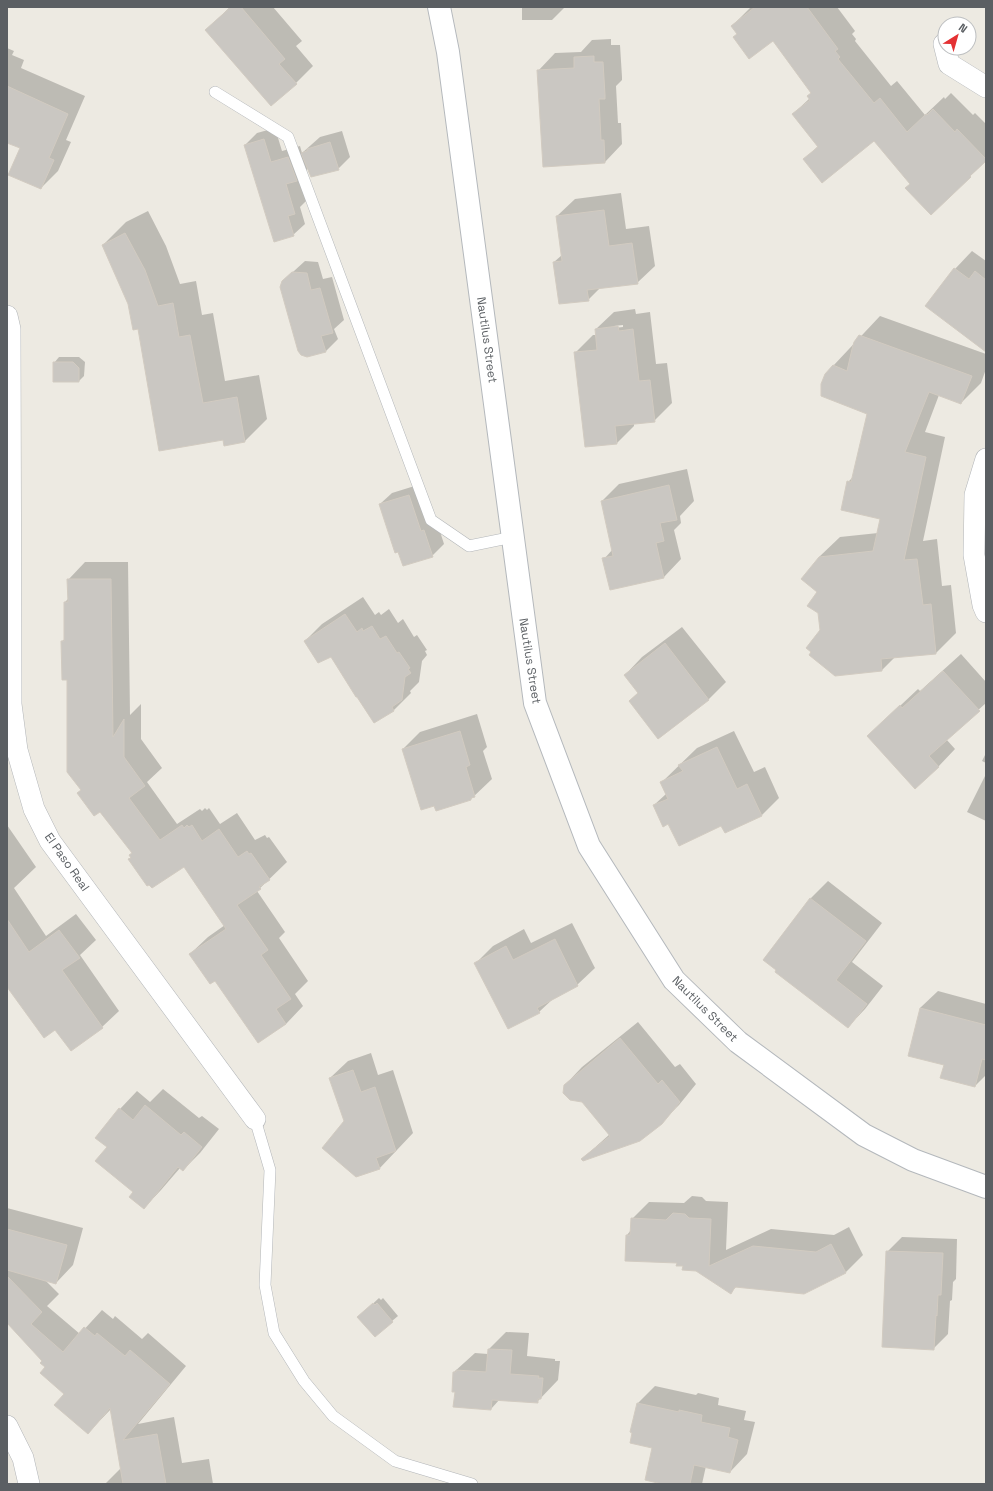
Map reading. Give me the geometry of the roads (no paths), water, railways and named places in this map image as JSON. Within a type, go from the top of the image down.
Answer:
[{"type":"main road","name":"Nautilus Street","points":[[439,7],[448,52],[535,703],[589,846],[674,980],[738,1042],[864,1135],[913,1160],[986,1187]]},
{"type":"street","points":[[947,56],[949,64],[986,87]]},
{"type":"street","name":"El Paso Real","points":[[7,316],[10,329],[11,704],[17,750],[34,809],[50,841],[255,1120]]},
{"type":"street","points":[[986,459],[975,495],[974,555],[983,605],[986,612]]},
{"type":"street","points":[[7,1426],[23,1458],[29,1484]]},
{"type":"lane","points":[[215,92],[288,137],[431,520],[469,546],[513,537]]},
{"type":"lane","points":[[255,1120],[270,1170],[265,1285],[274,1333],[304,1381],[333,1416],[395,1461],[472,1484]]}]
